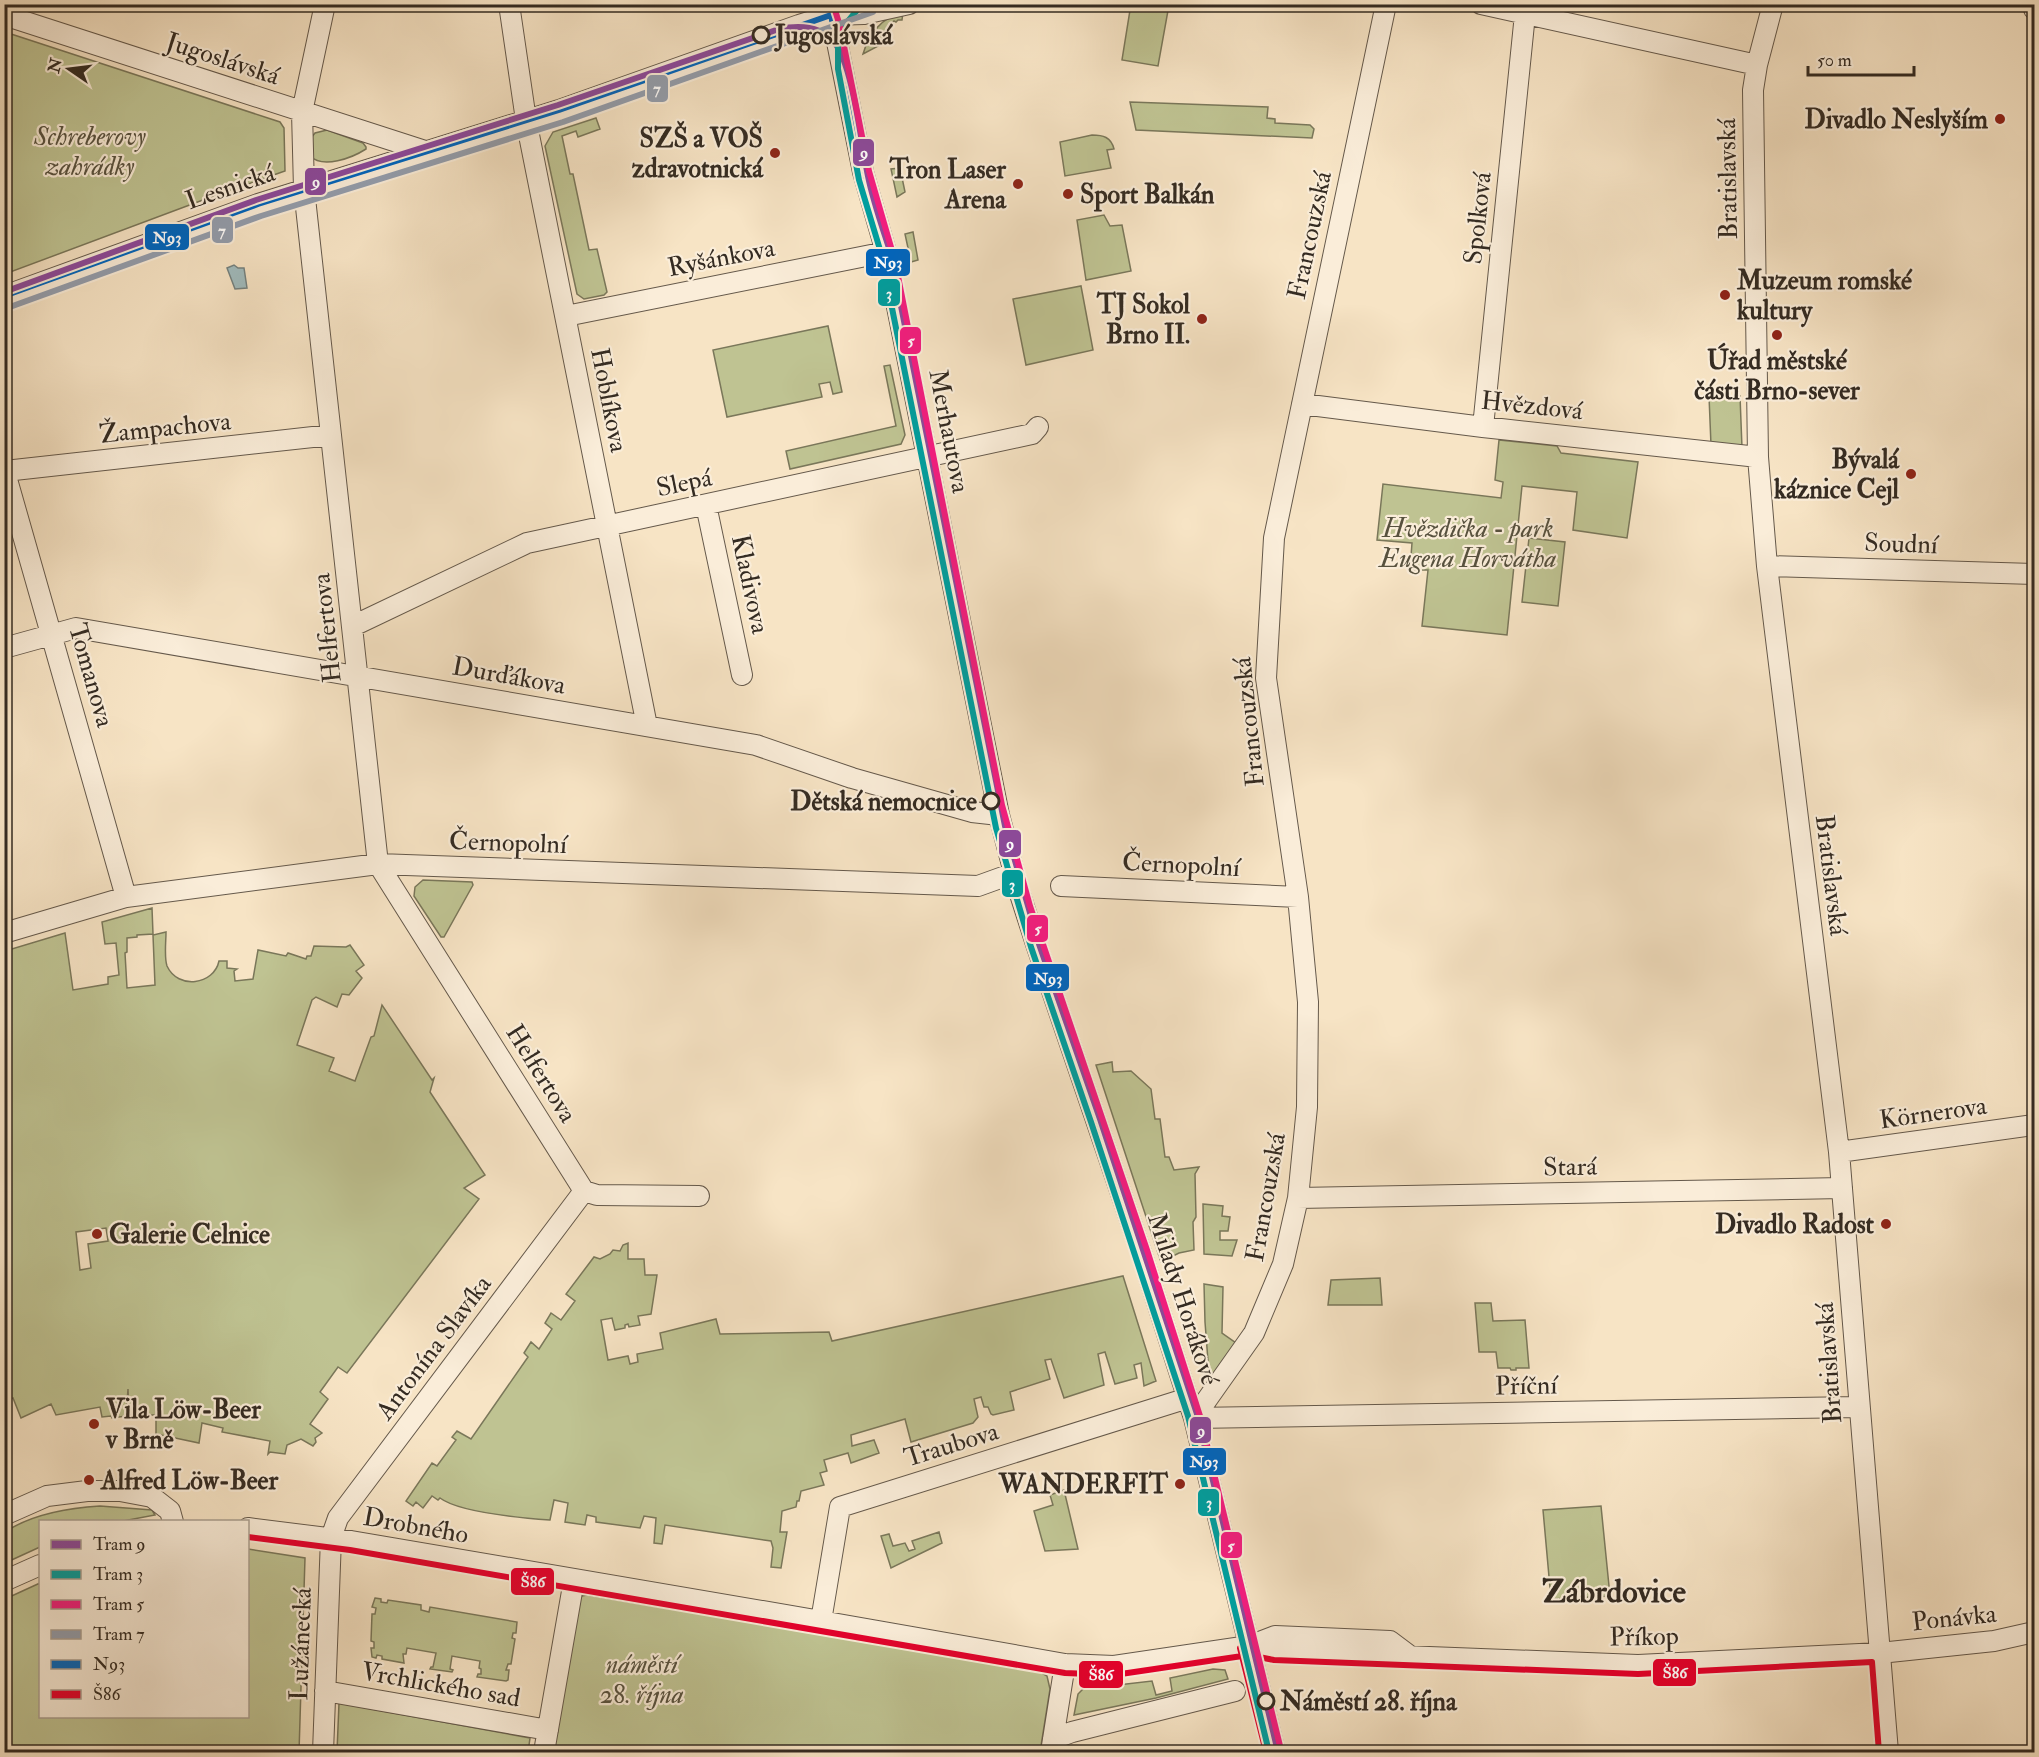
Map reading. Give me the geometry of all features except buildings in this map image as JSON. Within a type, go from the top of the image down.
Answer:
[{"type":"street","points":[[4,10],[6,4]]},
{"type":"street","name":"Helfertova","points":[[325,4],[302,112],[304,189],[378,864],[584,1191]]},
{"type":"street","name":"Hoblíkova","points":[[509,4],[526,120],[647,726]]},
{"type":"street","points":[[304,189],[526,120],[833,8],[864,14],[909,4]]},
{"type":"street","name":"Francouzská","points":[[1194,1418],[1254,1333],[1283,1264],[1298,1198],[1308,1107],[1308,1002],[1298,897],[1266,678],[1274,538],[1386,4]]},
{"type":"street","points":[[1481,4],[1757,65]]},
{"type":"street","name":"Bratislavská","points":[[1773,4],[1753,90],[1758,457],[1767,566],[1839,1152],[1858,1407],[1888,1752]]},
{"type":"street","points":[[2033,4],[2034,9]]},
{"type":"street","name":"Merhautova","points":[[833,8],[863,172],[886,252],[999,815],[1014,872]]},
{"type":"street","name":"Spolková","points":[[1483,427],[1525,14]]},
{"type":"street","name":"Jugoslávská","points":[[4,15],[425,151]]},
{"type":"street","name":"Lesnická","points":[[4,296],[304,189]]},
{"type":"street","name":"Ryšánkova","points":[[566,316],[886,252]]},
{"type":"street","name":"Hvězdová","points":[[1302,404],[1483,427],[1758,457]]},
{"type":"street","name":"Slepá","points":[[353,626],[527,543],[1032,434],[1038,427]]},
{"type":"street","name":"Žampachova","points":[[5,470],[331,435]]},
{"type":"street","name":"Tomanova","points":[[5,470],[126,897]]},
{"type":"street","name":"Kladivova","points":[[706,505],[742,675]]},
{"type":"street","name":"Soudní","points":[[1767,566],[2034,574]]},
{"type":"street","name":"Durďákova","points":[[4,648],[76,628],[756,745],[852,778],[972,812],[999,815]]},
{"type":"street","name":"Černopolní","points":[[4,933],[126,897],[378,864],[978,886],[1014,872]]},
{"type":"street","name":"Milady Horákové","points":[[1014,872],[1194,1418],[1275,1752]]},
{"type":"street","name":"Černopolní","points":[[1061,886],[1298,897]]},
{"type":"street","name":"Körnerova","points":[[1839,1152],[2034,1125]]},
{"type":"street","name":"Stará","points":[[1298,1198],[1842,1188]]},
{"type":"street","points":[[584,1191],[597,1195],[699,1196]]},
{"type":"street","name":"Antonína Slavíka","points":[[331,1538],[338,1518],[584,1191]]},
{"type":"street","name":"Traubova","points":[[821,1621],[840,1507],[1188,1398]]},
{"type":"street","name":"Příční","points":[[1194,1418],[1858,1407]]},
{"type":"street","points":[[4,1515],[47,1496],[87,1491],[120,1491],[152,1497],[170,1511],[172,1520]]},
{"type":"street","name":"Drobného","points":[[249,1528],[331,1538],[574,1580]]},
{"type":"street","name":"Lužánecká","points":[[323,1752],[331,1538]]},
{"type":"street","points":[[4,1581],[39,1565]]},
{"type":"street","points":[[544,1752],[574,1580],[1065,1664],[1114,1666],[1249,1646]]},
{"type":"street","name":"Ponávka","points":[[1880,1653],[1994,1641],[2034,1632]]},
{"type":"street","name":"Příkop","points":[[1249,1646],[1274,1651],[1638,1665],[1880,1653]]},
{"type":"street","points":[[1052,1746],[1065,1664]]},
{"type":"street","points":[[1052,1746],[1072,1732],[1235,1691]]},
{"type":"street","name":"Vrchlického sad","points":[[325,1692],[548,1730]]},
{"type":"green space","points":[[1103,5],[1169,5],[1158,66],[1122,60],[1130,10]]},
{"type":"green space","points":[[903,12],[902,20],[894,21],[881,35],[884,43],[863,54],[877,27],[895,14]]},
{"type":"green space","name":"Schreberovy zahrádky","points":[[5,32],[280,122],[284,128],[285,171],[5,274]]},
{"type":"green space","points":[[1130,102],[1268,107],[1267,118],[1275,119],[1275,123],[1310,125],[1314,129],[1312,138],[1136,130]]},
{"type":"green space","points":[[596,118],[600,129],[578,137],[576,131],[562,136],[570,174],[573,174],[589,250],[597,249],[607,292],[604,295],[584,299],[577,294],[545,146],[553,132]]},
{"type":"green space","points":[[327,130],[363,143],[366,149],[338,161],[316,160],[310,156],[311,138],[315,133]]},
{"type":"green space","points":[[1092,135],[1103,136],[1111,142],[1114,149],[1107,150],[1111,168],[1065,176],[1060,142]]},
{"type":"green space","points":[[900,168],[905,192],[897,197],[891,169]]},
{"type":"green space","points":[[1104,215],[1110,226],[1122,225],[1131,271],[1086,280],[1077,220]]},
{"type":"green space","points":[[913,232],[918,260],[911,262],[905,234]]},
{"type":"green space","points":[[1081,286],[1093,350],[1026,365],[1013,299]]},
{"type":"green space","points":[[828,326],[842,392],[833,394],[830,382],[819,384],[822,397],[727,417],[713,350]]},
{"type":"green space","points":[[890,365],[905,435],[901,444],[790,469],[786,451],[896,426],[884,366]]},
{"type":"green space","points":[[1709,396],[1740,396],[1742,448],[1711,445]]},
{"type":"green space","name":"Hvězdička - park Eugena Horvátha","points":[[1499,440],[1557,446],[1561,453],[1638,462],[1627,538],[1573,530],[1577,492],[1522,486],[1507,635],[1422,626],[1428,570],[1410,570],[1412,543],[1377,540],[1383,484],[1501,498],[1503,482],[1495,480]]},
{"type":"green space","points":[[1529,538],[1565,542],[1558,606],[1522,602]]},
{"type":"green space","points":[[423,880],[472,882],[473,885],[444,937],[441,937],[414,896],[415,887]]},
{"type":"green space","points":[[152,908],[153,934],[127,938],[127,952],[125,953],[127,988],[155,985],[153,935],[166,932],[167,966],[179,979],[195,982],[210,975],[216,969],[219,961],[227,961],[227,968],[237,969],[234,971],[235,981],[253,979],[258,950],[286,956],[288,953],[306,959],[307,956],[311,956],[314,946],[346,947],[350,945],[364,965],[356,971],[362,978],[349,995],[342,994],[337,1007],[316,997],[312,1000],[297,1045],[334,1058],[329,1071],[355,1081],[371,1037],[374,1036],[382,1005],[432,1080],[434,1078],[430,1092],[485,1175],[464,1188],[479,1199],[347,1373],[338,1367],[320,1392],[328,1399],[310,1424],[322,1433],[315,1438],[316,1442],[313,1446],[301,1439],[287,1445],[285,1454],[270,1452],[268,1454],[270,1441],[222,1432],[223,1428],[202,1423],[199,1443],[156,1434],[156,1415],[129,1415],[128,1389],[126,1416],[112,1418],[111,1416],[102,1417],[100,1407],[56,1415],[51,1404],[21,1418],[13,1398],[5,1401],[5,951],[65,933],[73,990],[108,984],[108,977],[119,975],[116,943],[105,944],[102,922]],"holes":[[[106,1228],[108,1241],[88,1244],[91,1268],[80,1270],[76,1232]]]},
{"type":"green space","points":[[1112,1062],[1113,1072],[1131,1071],[1151,1089],[1155,1119],[1160,1119],[1165,1157],[1169,1157],[1174,1170],[1199,1167],[1195,1174],[1194,1250],[1179,1253],[1161,1262],[1096,1065]]},
{"type":"green space","points":[[1203,1204],[1223,1206],[1222,1216],[1230,1217],[1228,1231],[1220,1231],[1220,1240],[1237,1240],[1232,1256],[1204,1254]]},
{"type":"green space","points":[[628,1243],[628,1259],[644,1259],[645,1275],[657,1275],[651,1314],[638,1316],[640,1325],[629,1327],[628,1324],[625,1328],[615,1330],[612,1318],[601,1320],[608,1360],[628,1356],[630,1364],[638,1362],[637,1354],[663,1349],[660,1333],[716,1319],[720,1334],[829,1332],[832,1341],[1123,1276],[1156,1381],[1144,1386],[1141,1363],[1134,1365],[1137,1378],[1115,1384],[1105,1352],[1098,1354],[1104,1385],[1064,1398],[1051,1359],[1045,1360],[1050,1379],[1010,1392],[1014,1410],[993,1415],[988,1407],[984,1407],[981,1397],[974,1399],[978,1417],[973,1423],[911,1442],[905,1419],[851,1435],[852,1446],[874,1440],[879,1453],[851,1463],[848,1453],[824,1460],[827,1471],[820,1473],[824,1485],[801,1491],[796,1507],[782,1511],[780,1532],[787,1532],[781,1568],[771,1567],[773,1548],[771,1541],[665,1525],[662,1544],[654,1543],[656,1518],[644,1516],[640,1528],[596,1522],[596,1517],[587,1515],[585,1525],[565,1522],[568,1503],[554,1500],[550,1520],[476,1511],[440,1498],[438,1500],[432,1496],[423,1508],[416,1502],[413,1506],[406,1501],[432,1463],[437,1466],[456,1440],[452,1437],[457,1431],[471,1439],[528,1357],[524,1353],[531,1342],[539,1349],[552,1329],[545,1323],[551,1313],[561,1320],[575,1301],[566,1294],[594,1257],[600,1259],[613,1250],[620,1251],[623,1245]]},
{"type":"green space","points":[[1380,1278],[1382,1305],[1328,1305],[1331,1280]]},
{"type":"green space","points":[[1204,1284],[1223,1287],[1222,1333],[1236,1343],[1213,1374],[1209,1374]]},
{"type":"green space","points":[[1475,1303],[1491,1303],[1493,1321],[1525,1320],[1529,1368],[1511,1370],[1510,1368],[1498,1368],[1496,1352],[1479,1352]]},
{"type":"green space","points":[[1064,1490],[1078,1549],[1045,1551],[1034,1511],[1053,1505],[1050,1495]]},
{"type":"green space","points":[[100,1506],[152,1510],[155,1515],[128,1520],[39,1520],[39,1547],[5,1563],[5,1532],[38,1516],[75,1508]]},
{"type":"green space","points":[[1601,1506],[1610,1596],[1551,1599],[1543,1510]]},
{"type":"green space","points":[[939,1532],[942,1543],[891,1568],[881,1536],[889,1534],[893,1546],[905,1543],[909,1551],[915,1549],[912,1541]]},
{"type":"green space","points":[[249,1549],[305,1558],[299,1752],[5,1752],[5,1599],[39,1583],[39,1718],[249,1718]]},
{"type":"green space","name":"náměstí 28. října","points":[[582,1596],[1035,1669],[1047,1676],[1050,1689],[1040,1752],[553,1752],[579,1600]]},
{"type":"green space","points":[[375,1598],[387,1603],[388,1600],[421,1605],[421,1610],[429,1612],[430,1607],[517,1622],[516,1633],[513,1633],[512,1638],[515,1639],[511,1664],[508,1664],[506,1670],[509,1670],[508,1680],[477,1677],[481,1674],[480,1661],[452,1656],[450,1669],[453,1670],[452,1672],[430,1669],[433,1667],[436,1653],[407,1648],[406,1654],[403,1654],[404,1663],[382,1659],[382,1656],[377,1655],[376,1658],[372,1657],[371,1648],[374,1648],[374,1642],[371,1641],[372,1614],[375,1614],[376,1608],[372,1607]]},
{"type":"green space","points":[[1213,1669],[1225,1670],[1228,1679],[1156,1698],[1074,1715],[1078,1694],[1083,1689],[1152,1681],[1156,1695],[1172,1691],[1170,1678]]},
{"type":"green space","points":[[339,1703],[530,1738],[528,1752],[337,1752]]},
{"type":"water","points":[[234,265],[244,268],[247,288],[235,289],[227,268]]},
{"type":"tram line","name":"5","points":[[833,4],[840,26],[869,171],[895,261],[1002,805],[1030,906],[1147,1250],[1200,1416],[1281,1750]]},
{"type":"tram line","name":"3","points":[[862,4],[845,25],[838,46],[838,69],[859,180],[881,253],[996,828],[1031,947],[1188,1416],[1269,1752]]},
{"type":"tram line","name":"7","points":[[7,308],[261,216],[563,122],[873,12]]},
{"type":"tram line","name":"9","points":[[4,292],[256,200],[558,105],[779,29],[794,27],[816,29],[834,42],[841,53],[851,86],[870,185],[890,251],[1005,826],[1039,944],[1100,1119],[1197,1414],[1278,1752]]},
{"type":"transit line","name":"N93","points":[[831,15],[863,172],[886,252],[999,815],[1018,888],[1036,944],[1141,1252],[1194,1418],[1275,1752]]},
{"type":"transit line","name":"N93","points":[[4,296],[258,204],[559,110],[831,15]]},
{"type":"transit line","name":"Š86","points":[[249,1537],[350,1550],[1065,1673],[1114,1675],[1249,1655],[1274,1660],[1638,1674],[1872,1662],[1879,1752]]},
{"type":"transit line","name":"Š86","points":[[1240,1648],[1266,1752]]},
{"type":"place","name":"Jugoslávská","points":[[761,35]]},
{"type":"place","name":"Divadlo Neslyším","points":[[2000,119]]},
{"type":"place","name":"SZŠ a VOŠ zdravotnická","points":[[775,153]]},
{"type":"place","name":"Tron Laser Arena","points":[[1018,184]]},
{"type":"place","name":"Sport Balkán","points":[[1068,194]]},
{"type":"place","name":"Muzeum romské kultury","points":[[1725,295]]},
{"type":"place","name":"TJ Sokol Brno II.","points":[[1202,319]]},
{"type":"place","name":"Úřad městské části Brno-sever","points":[[1777,335]]},
{"type":"place","name":"Bývalá káznice Cejl","points":[[1911,474]]},
{"type":"place","name":"Dětská nemocnice","points":[[991,801]]},
{"type":"place","name":"Divadlo Radost","points":[[1886,1224]]},
{"type":"place","name":"Galerie Celnice","points":[[97,1234]]},
{"type":"place","name":"Vila Löw-Beer v Brně","points":[[94,1424]]},
{"type":"place","name":"Alfred Löw-Beer","points":[[89,1480]]},
{"type":"place","name":"WANDERFIT","points":[[1180,1484]]},
{"type":"place","name":"Náměstí 28. října","points":[[1266,1701]]},
{"type":"district","name":"Zábrdovice","points":[[1614,1591]]}]
